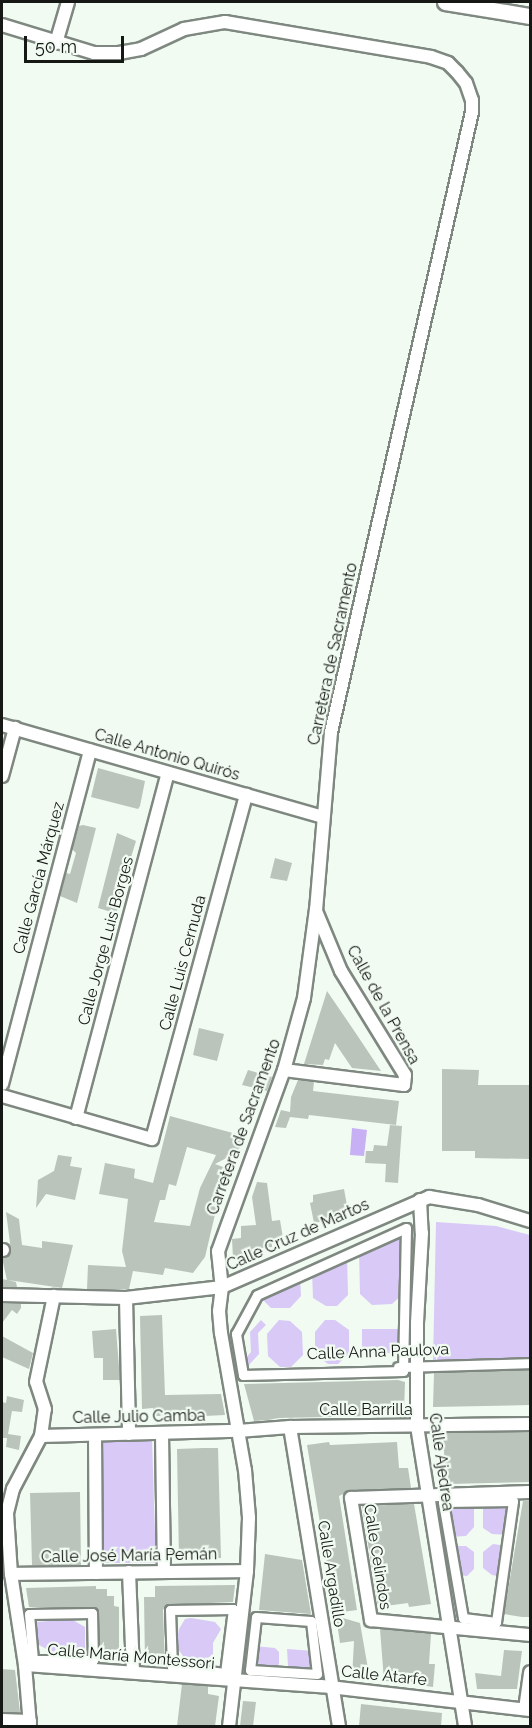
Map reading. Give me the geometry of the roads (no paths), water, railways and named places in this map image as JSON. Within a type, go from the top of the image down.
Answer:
[{"type":"street","points":[[56,43],[68,2]]},
{"type":"street","points":[[445,2],[531,16]]},
{"type":"street","name":"Carretera de Sacramento","points":[[2,26],[94,52],[118,53],[141,49],[184,28],[225,22],[431,57],[447,63],[466,82],[470,90],[472,112],[331,732],[316,909],[304,998],[284,1070],[218,1251],[222,1287],[219,1311],[249,1518],[247,1571],[230,1677],[229,1726]]},
{"type":"street","name":"Calle Antonio Quirós","points":[[2,724],[323,817]]},
{"type":"street","points":[[2,776],[15,728]]},
{"type":"street","name":"Calle García Márquez","points":[[2,1084],[90,750]]},
{"type":"street","name":"Calle Jorge Luis Borges","points":[[76,1118],[168,773]]},
{"type":"street","name":"Calle Luis Cernuda","points":[[76,1118],[152,1139],[246,795]]},
{"type":"street","name":"Calle de la Prensa","points":[[284,1070],[404,1085],[405,1075],[341,971],[316,909]]},
{"type":"street","points":[[2,1096],[76,1118]]},
{"type":"street","name":"Calle Cruz de Martos","points":[[2,1295],[126,1298],[222,1287],[429,1197],[478,1205],[531,1221]]},
{"type":"street","name":"Calle Ajedrea","points":[[420,1200],[422,1233],[417,1426],[465,1726]]},
{"type":"street","points":[[242,1372],[236,1334],[258,1295],[406,1228],[404,1366]]},
{"type":"street","points":[[2,1720],[30,1724],[25,1665],[11,1574],[7,1513],[13,1489],[25,1461],[41,1436],[45,1409],[36,1382],[54,1296]]},
{"type":"street","points":[[126,1298],[129,1434]]},
{"type":"street","name":"Calle Anna Paulova","points":[[227,1372],[531,1363]]},
{"type":"street","name":"Calle Barrilla","points":[[238,1431],[290,1427],[531,1424]]},
{"type":"street","name":"Calle Argadillo","points":[[290,1427],[339,1726]]},
{"type":"street","name":"Calle Julio Camba","points":[[41,1436],[238,1431]]},
{"type":"street","points":[[162,1433],[164,1571]]},
{"type":"street","points":[[95,1435],[96,1573]]},
{"type":"street","points":[[428,1494],[531,1492]]},
{"type":"street","name":"Calle Celindos","points":[[428,1494],[351,1498],[371,1620],[450,1627]]},
{"type":"street","points":[[513,1501],[496,1622],[463,1618],[444,1502],[513,1501]]},
{"type":"street","name":"Calle José María Pemán","points":[[11,1574],[247,1571]]},
{"type":"street","points":[[129,1572],[133,1672]]},
{"type":"street","points":[[232,1609],[230,1677],[172,1667],[170,1610],[232,1609]]},
{"type":"street","points":[[29,1614],[92,1614],[93,1660],[33,1660],[29,1614]]},
{"type":"street","points":[[256,1617],[311,1621],[317,1674],[250,1670],[256,1617]]},
{"type":"street","points":[[450,1627],[531,1635]]},
{"type":"street","name":"Calle María Montessori","points":[[25,1665],[230,1677]]},
{"type":"street","points":[[528,1709],[531,1672]]},
{"type":"street","name":"Calle Atarfe","points":[[230,1677],[528,1709]]}]
